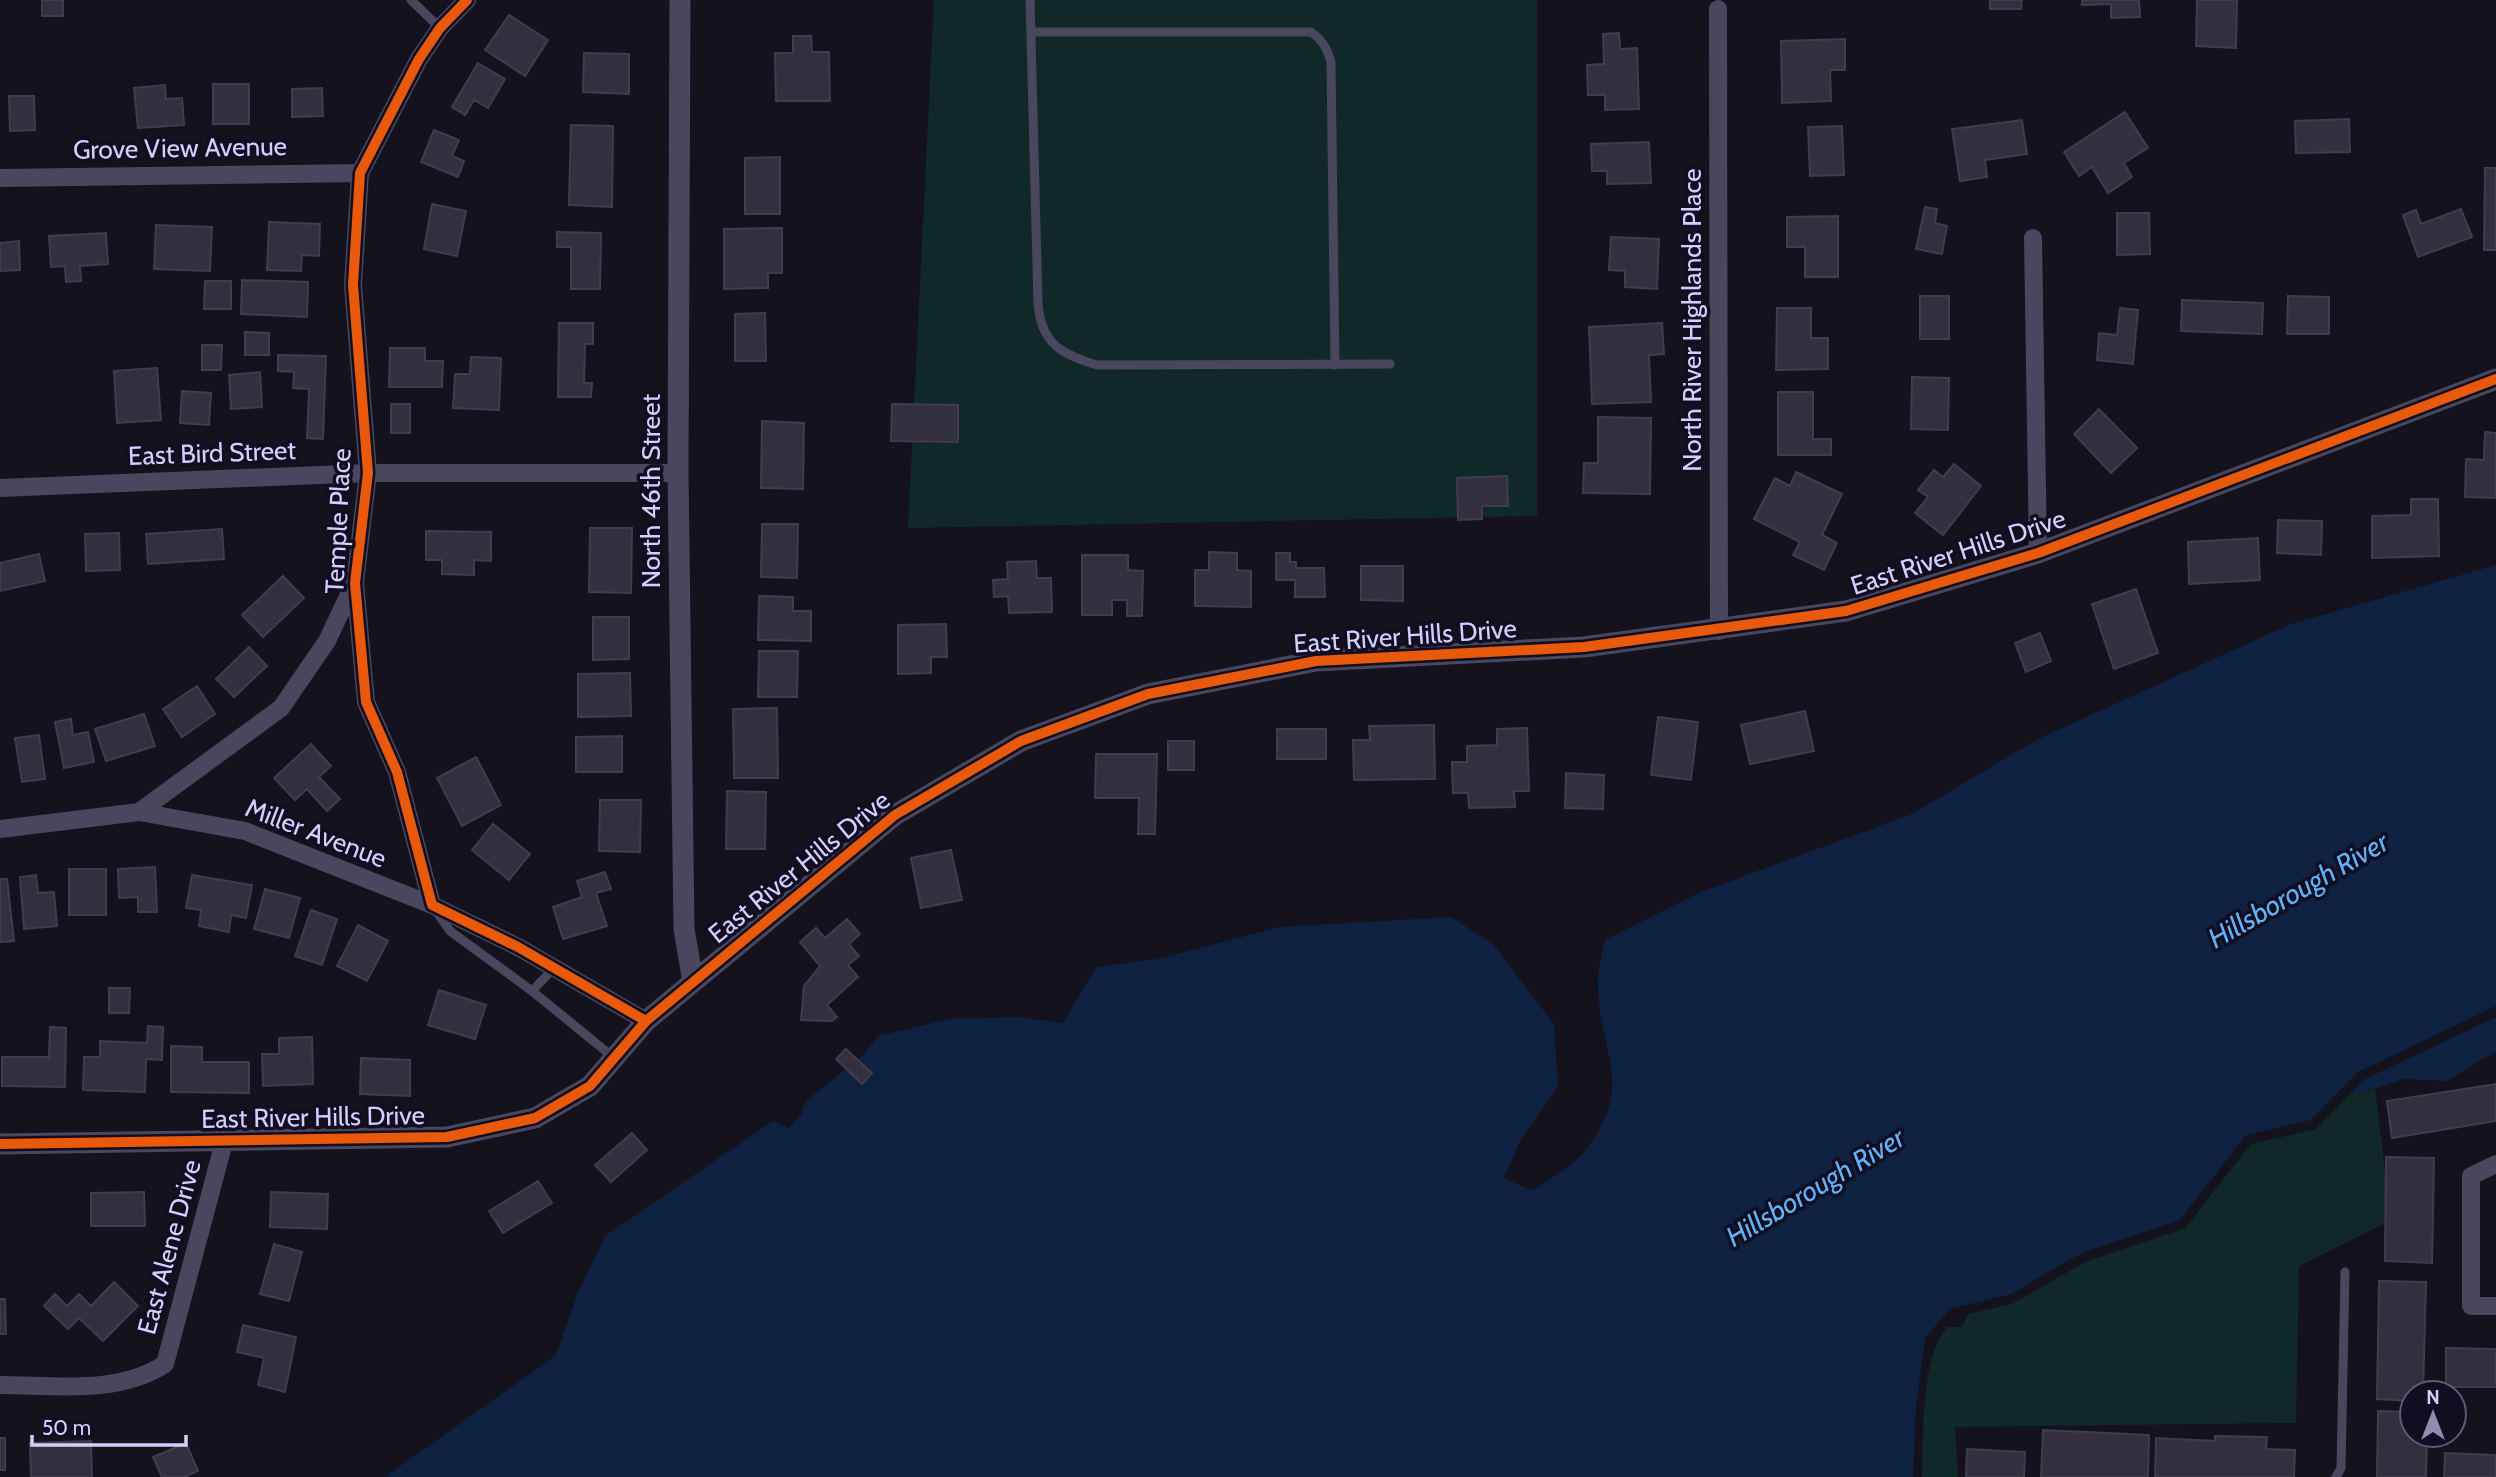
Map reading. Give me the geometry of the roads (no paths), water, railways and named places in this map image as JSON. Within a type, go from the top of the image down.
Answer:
[{"type":"street","name":"Temple Place","points":[[432,905],[397,772],[366,702],[355,583],[368,473],[353,285],[360,173],[419,60],[440,28],[467,0]]},
{"type":"street","name":"North 46th Street","points":[[680,0],[678,473],[684,929],[693,982]]},
{"type":"street","name":"North River Highlands Place","points":[[1718,9],[1719,631]]},
{"type":"street","name":"Grove View Avenue","points":[[0,178],[360,173]]},
{"type":"street","points":[[2033,238],[2038,553]]},
{"type":"street","name":"East River Hills Drive","points":[[0,1144],[447,1137],[535,1118],[590,1086],[646,1021],[895,816],[1021,741],[1148,694],[1316,661],[1584,647],[1719,631],[1846,611],[2038,553],[2496,379]]},
{"type":"street","name":"East Bird Street","points":[[0,488],[368,473],[678,473]]},
{"type":"street","points":[[0,829],[139,812],[281,708],[327,641],[355,583]]},
{"type":"street","name":"Miller Avenue","points":[[139,812],[245,831],[432,905]]},
{"type":"street","points":[[432,905],[554,968],[646,1021]]},
{"type":"street","name":"East Alene Drive","points":[[0,1385],[108,1385],[147,1376],[166,1364],[224,1142]]},
{"type":"street","points":[[2496,1164],[2471,1176],[2471,1306],[2496,1306]]},
{"type":"lane","points":[[411,0],[440,28]]},
{"type":"lane","points":[[1031,0],[1039,324],[1049,341],[1070,356],[1097,365],[1390,364]]},
{"type":"lane","points":[[1031,32],[1311,32],[1320,38],[1327,47],[1331,62],[1335,365]]},
{"type":"lane","points":[[432,905],[450,931],[532,991],[614,1058]]},
{"type":"lane","points":[[532,991],[554,968]]},
{"type":"lane","points":[[2336,1477],[2342,1468],[2345,1272]]},
{"type":"water","name":"Hillsborough River","points":[[2496,565],[2496,1006],[2358,1072],[2311,1120],[2246,1135],[2180,1220],[2082,1253],[2011,1294],[1950,1309],[1925,1338],[1916,1407],[1913,1477],[385,1477],[556,1355],[577,1295],[605,1236],[773,1121],[788,1128],[801,1115],[805,1102],[862,1056],[878,1036],[949,1019],[1019,1017],[1063,1023],[1096,967],[1158,959],[1280,927],[1451,917],[1493,944],[1554,1024],[1558,1087],[1520,1141],[1504,1178],[1533,1191],[1567,1168],[1584,1152],[1600,1128],[1609,1107],[1611,1069],[1598,983],[1605,940],[1701,892],[1912,814],[2038,739],[2291,624]]},
{"type":"water","points":[[2496,1017],[2496,1051],[2447,1081],[2404,1079],[2360,1094],[2350,1094],[2363,1080]]}]
